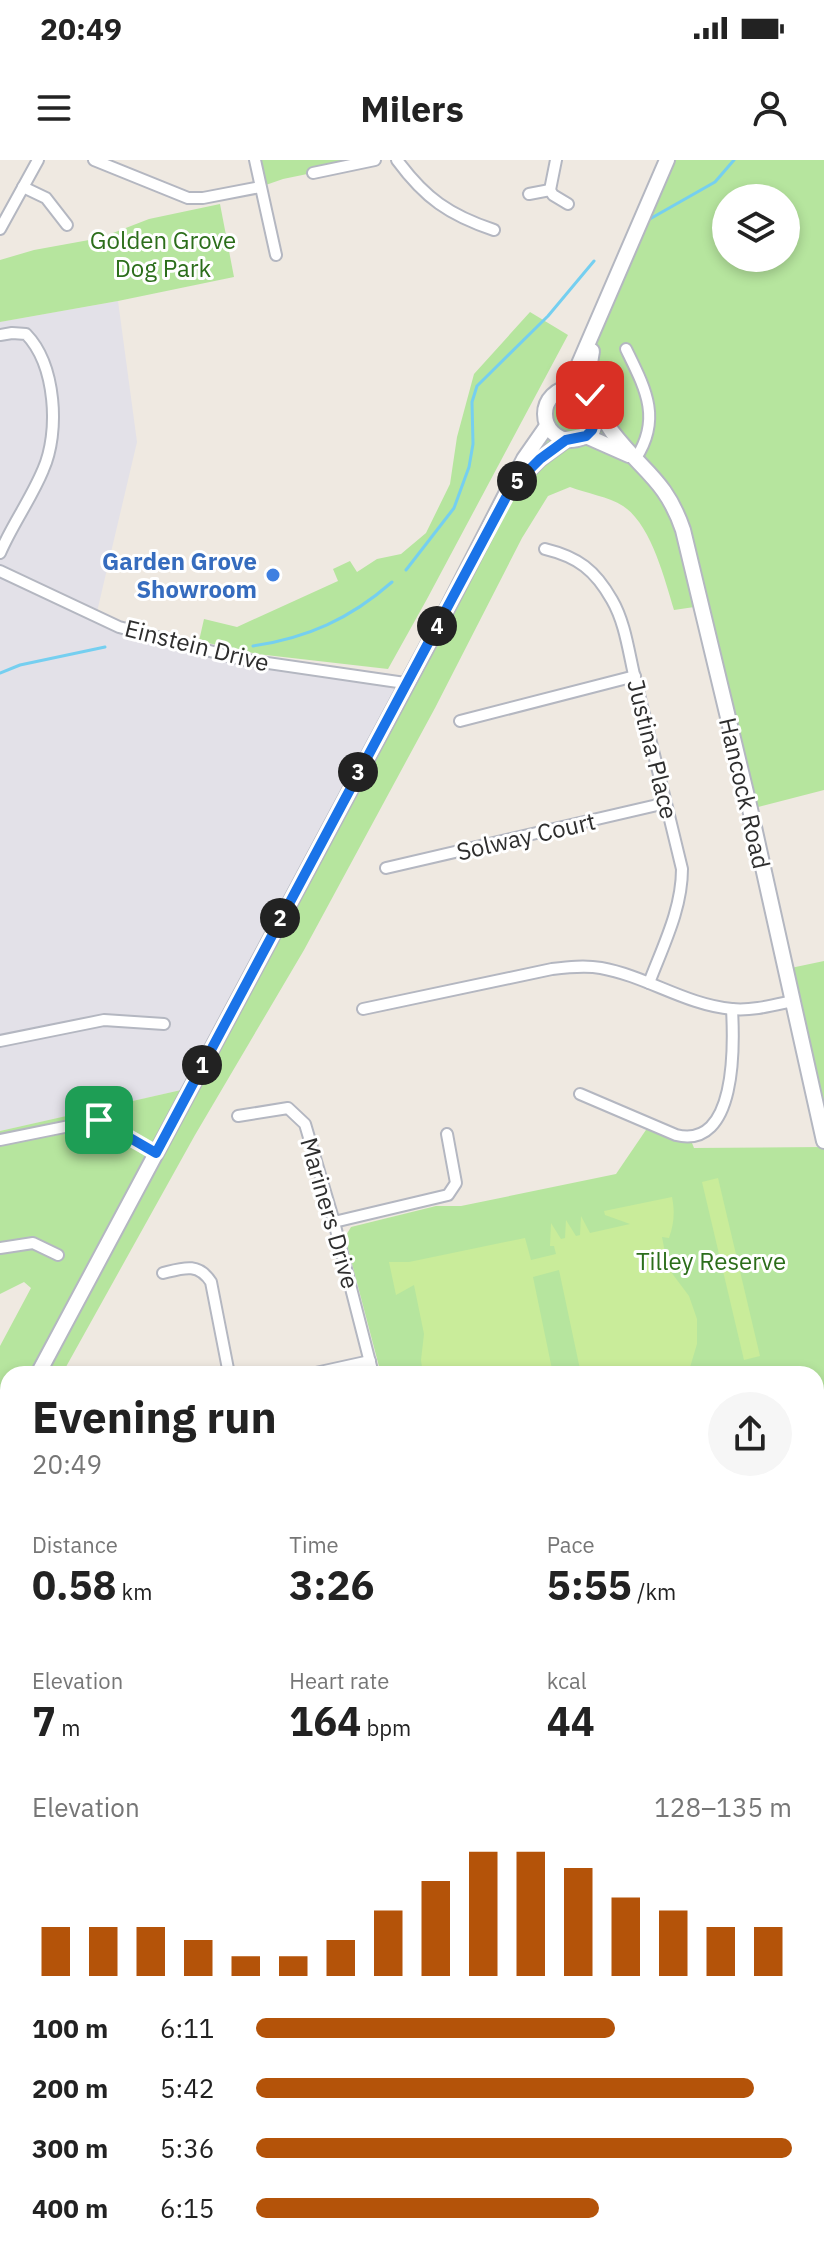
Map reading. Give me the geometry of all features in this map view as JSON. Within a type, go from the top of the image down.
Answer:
[{"type":"main road","points":[[569,387],[667,160]]},
{"type":"main road","points":[[511,488],[540,459],[566,440],[586,436],[596,423],[588,375],[595,330]]},
{"type":"main road","points":[[566,440],[547,426],[548,401],[553,394],[569,387],[577,388],[593,401]]},
{"type":"main road","name":"Hancock Road","points":[[593,401],[612,432],[665,491],[683,530],[824,1141]]},
{"type":"main road","points":[[42,1366],[524,459],[547,426]]},
{"type":"main road","name":"Hancock Road","points":[[586,436],[636,458]]},
{"type":"street","points":[[0,229],[38,160]]},
{"type":"street","points":[[94,160],[188,198],[260,187]]},
{"type":"street","points":[[255,160],[276,255]]},
{"type":"street","points":[[313,173],[375,160]]},
{"type":"street","points":[[397,160],[427,196],[461,219],[494,230]]},
{"type":"street","points":[[556,160],[550,190],[568,204]]},
{"type":"street","points":[[23,187],[46,198],[67,225]]},
{"type":"street","points":[[529,194],[550,190]]},
{"type":"street","points":[[0,335],[26,334],[36,345],[50,377],[53,426],[44,468],[0,553]]},
{"type":"street","points":[[626,349],[638,374],[651,421],[648,440],[636,458]]},
{"type":"street","name":"Justina Place","points":[[545,549],[572,556],[585,565],[612,600],[620,618],[682,869],[679,902],[649,983]]},
{"type":"street","name":"Einstein Drive","points":[[0,571],[119,627],[240,659],[405,683]]},
{"type":"street","points":[[460,721],[635,676]]},
{"type":"street","name":"Solway Court","points":[[386,868],[666,803]]},
{"type":"street","points":[[363,1009],[552,969],[598,967],[696,1001],[732,1009],[793,1001]]},
{"type":"street","points":[[580,1094],[676,1135],[690,1138],[697,1135],[716,1118],[729,1092],[734,1061],[732,1009]]},
{"type":"street","points":[[0,1041],[104,1020],[164,1024]]},
{"type":"street","name":"Mariners Drive","points":[[238,1116],[288,1108],[305,1124],[371,1366]]},
{"type":"street","points":[[0,1140],[99,1120],[156,1153]]},
{"type":"street","points":[[334,1222],[448,1195],[456,1183],[447,1134]]},
{"type":"street","points":[[0,1248],[33,1243],[58,1255]]},
{"type":"street","points":[[163,1273],[194,1267],[205,1273],[211,1282],[227,1366]]},
{"type":"street","points":[[347,1366],[370,1361]]},
{"type":"shaded area","points":[[118,301],[137,442],[96,616],[214,652],[405,683],[190,1088],[0,1131],[0,322]]},
{"type":"green space","points":[[255,160],[375,160],[283,179],[260,187]]},
{"type":"green space","points":[[673,160],[824,160],[824,790],[750,809],[701,606],[674,610],[649,539],[633,514],[623,506],[570,487],[548,496],[522,538],[435,708],[304,950],[195,1135],[66,1366],[0,1366],[0,1346],[31,1288],[24,1282],[0,1294],[0,1131],[190,1088],[573,374]]},
{"type":"green space","name":"Golden Grove Dog Park","points":[[220,204],[234,277],[0,322],[0,260],[34,250],[100,238],[149,219]]},
{"type":"green space","points":[[530,312],[568,335],[388,669],[257,654],[199,641],[204,619],[237,627],[338,581],[333,569],[350,561],[357,572],[377,559],[401,554],[426,533],[450,484],[457,437],[474,374]]},
{"type":"green space","points":[[824,961],[824,1141],[786,969]]},
{"type":"green space","name":"Tilley Reserve","points":[[650,1124],[690,1138],[694,1148],[824,1147],[824,1366],[379,1366],[345,1237],[351,1227],[436,1206],[461,1206],[616,1174]]},
{"type":"green space","points":[[718,1178],[760,1356],[744,1360],[702,1182]]},
{"type":"green space","points":[[672,1197],[672,1228],[669,1238],[662,1237],[668,1268],[689,1296],[697,1319],[697,1344],[690,1366],[579,1366],[559,1270],[533,1277],[551,1366],[422,1366],[424,1334],[414,1285],[396,1295],[389,1262],[409,1262],[525,1238],[531,1260],[556,1254],[554,1246],[550,1246],[551,1223],[561,1239],[565,1238],[566,1220],[576,1236],[580,1235],[581,1216],[590,1233],[630,1224],[605,1215],[604,1211]]},
{"type":"waterway","points":[[648,220],[715,182],[734,160]]},
{"type":"waterway","points":[[406,570],[454,508],[469,467],[473,444],[472,402],[477,386],[548,316],[594,261]]},
{"type":"waterway","points":[[253,646],[292,638],[327,625],[392,582]]},
{"type":"waterway","points":[[0,673],[20,665],[105,647]]},
{"type":"place","name":"Garden Grove Showroom","points":[[273,575]]},
{"type":"route","points":[[99,1120],[156,1153],[511,488],[540,459],[566,440],[580,439],[592,430],[597,414],[590,395]]}]
